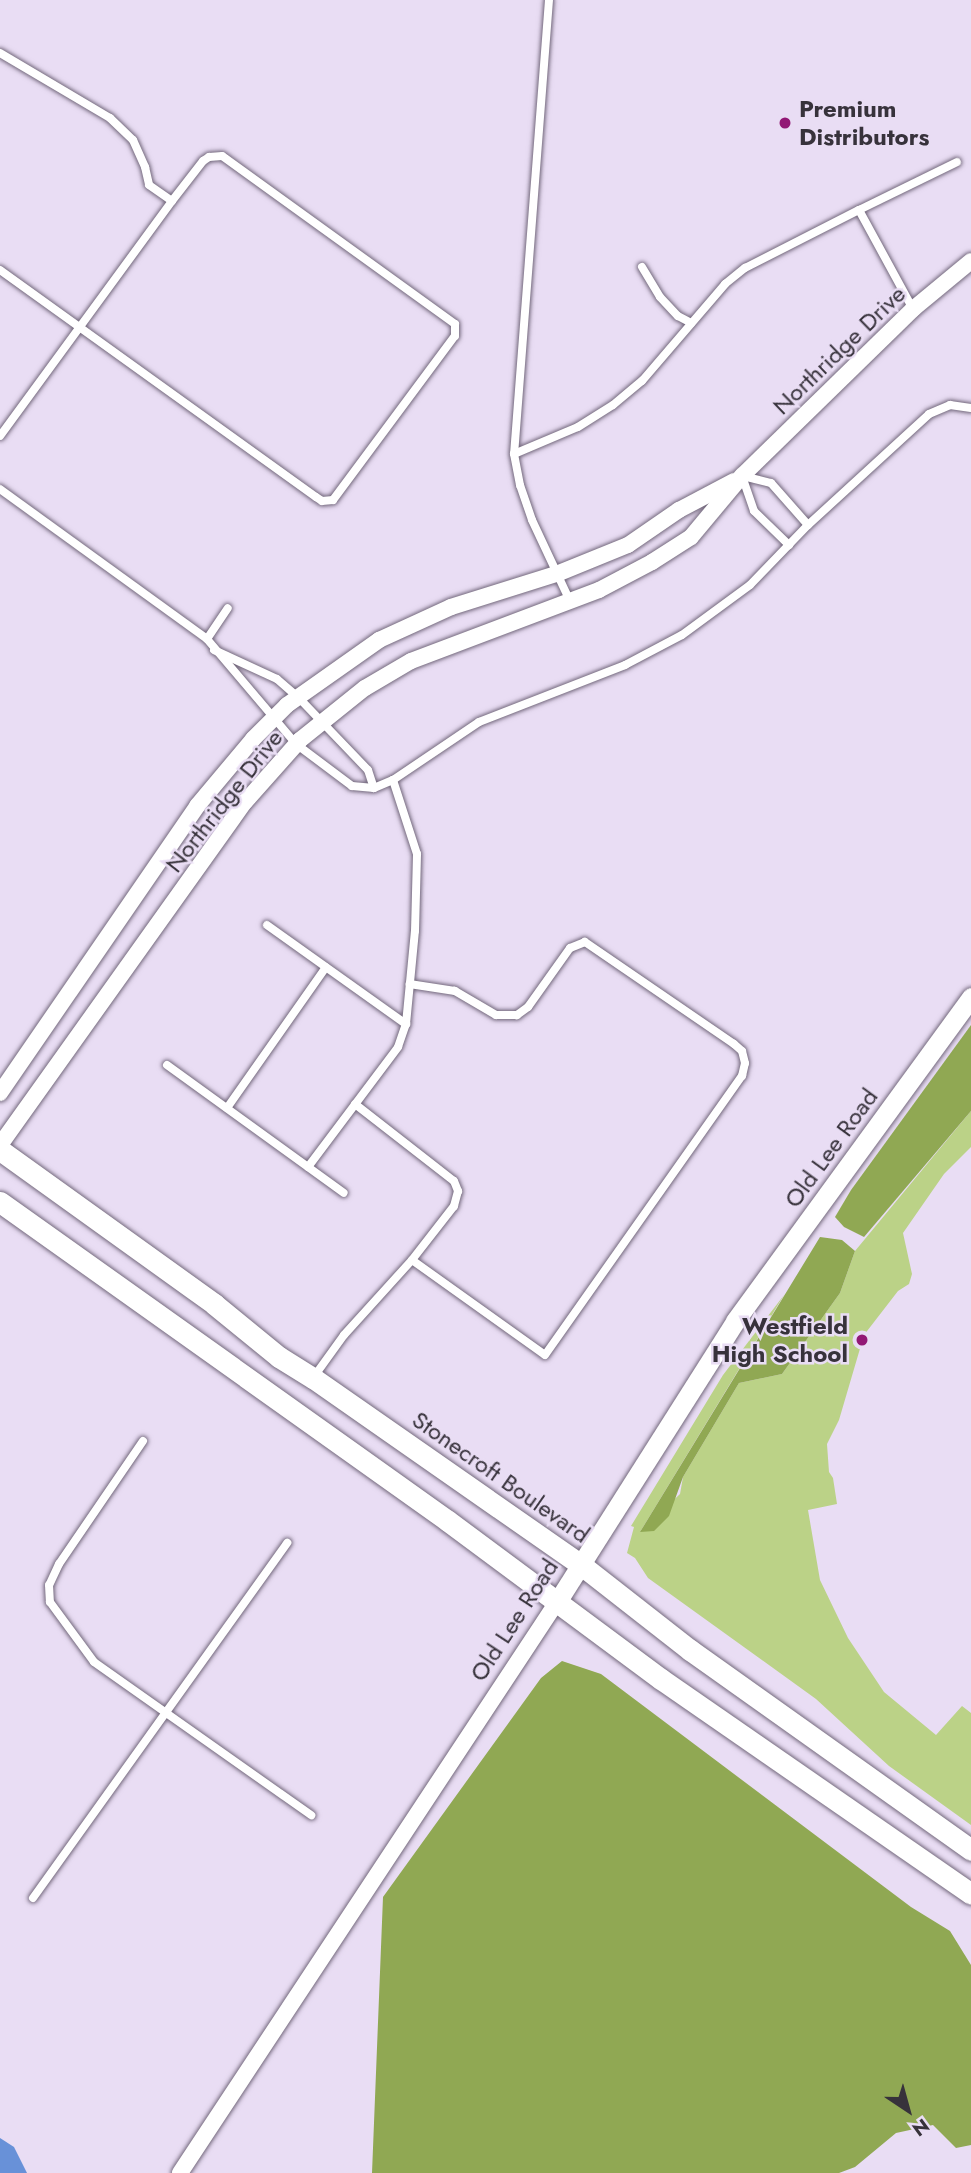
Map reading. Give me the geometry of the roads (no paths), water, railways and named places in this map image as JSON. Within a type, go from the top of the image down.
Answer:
[{"type":"main road","name":"Stonecroft Boulevard","points":[[0,1148],[214,1304],[279,1357],[580,1564],[690,1650],[971,1850]]},
{"type":"main road","points":[[0,1202],[661,1679],[971,1894]]},
{"type":"street","name":"Northridge Drive","points":[[0,1148],[246,803],[296,744],[365,688],[411,661],[570,601],[652,562],[691,537],[742,476],[914,309],[971,261]]},
{"type":"street","name":"Northridge Drive","points":[[0,1093],[197,806],[272,720],[298,697],[379,640],[451,607],[559,573],[628,545],[679,510],[742,476]]},
{"type":"street","name":"Old Lee Road","points":[[180,2173],[557,1602],[735,1321],[971,997]]},
{"type":"lane","points":[[549,0],[514,454],[520,485],[532,520],[570,601]]},
{"type":"lane","points":[[0,53],[110,118],[133,140],[145,167],[149,185],[172,201]]},
{"type":"lane","points":[[0,270],[80,328],[316,497],[328,502],[343,491],[455,336],[456,328],[222,156],[209,157],[172,201],[80,328],[0,436]]},
{"type":"lane","points":[[514,454],[578,427],[613,405],[642,381],[725,284],[745,268],[957,162]]},
{"type":"lane","points":[[859,210],[914,309]]},
{"type":"lane","points":[[642,267],[660,297],[678,316],[691,323]]},
{"type":"lane","points":[[0,489],[206,639],[272,720],[296,744],[352,786],[373,789],[393,780],[479,722],[625,665],[682,635],[723,607],[929,414],[950,405],[971,408]]},
{"type":"lane","points":[[742,476],[771,484],[808,525]]},
{"type":"lane","points":[[742,476],[754,511],[789,545]]},
{"type":"lane","points":[[206,639],[228,608]]},
{"type":"lane","points":[[212,649],[277,679],[298,697],[324,721],[368,770],[373,789]]},
{"type":"lane","points":[[308,1167],[398,1048],[406,1024],[415,931],[417,854],[393,780]]},
{"type":"lane","points":[[267,925],[406,1024]]},
{"type":"lane","points":[[410,984],[455,990],[496,1016],[516,1015],[528,1006],[570,947],[585,942],[734,1044],[742,1052],[745,1063],[742,1076],[545,1355],[412,1260]]},
{"type":"lane","points":[[227,1108],[326,967]]},
{"type":"lane","points":[[167,1065],[344,1193]]},
{"type":"lane","points":[[313,1378],[344,1335],[412,1260],[454,1206],[458,1191],[454,1181],[355,1104]]},
{"type":"lane","points":[[143,1441],[59,1564],[48,1593],[50,1602],[94,1662],[311,1815]]},
{"type":"lane","points":[[33,1898],[287,1543]]},
{"type":"water","points":[[0,2138],[14,2147],[27,2173],[0,2173]]},
{"type":"place","name":"Premium Distributors","points":[[785,123]]},
{"type":"place","name":"Westfield High School","points":[[862,1340]]}]
